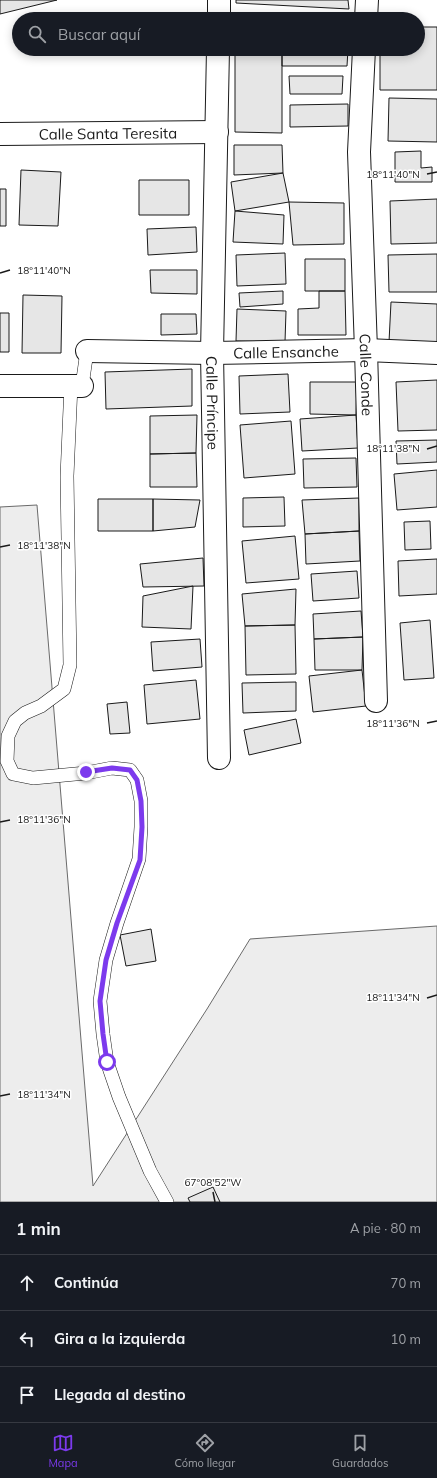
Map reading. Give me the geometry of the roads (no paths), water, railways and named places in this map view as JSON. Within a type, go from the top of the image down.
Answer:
[{"type":"street","points":[[219,0],[219,12]]},
{"type":"street","points":[[366,12],[367,0]]},
{"type":"street","name":"Calle Príncipe","points":[[218,56],[212,352],[219,758]]},
{"type":"street","name":"Calle Conde","points":[[364,56],[359,152],[376,702]]},
{"type":"street","name":"Calle Santa Teresita","points":[[0,134],[217,132]]},
{"type":"street","name":"Calle Ensanche","points":[[87,351],[212,352],[366,350],[437,353]]},
{"type":"street","points":[[0,386],[76,385]]},
{"type":"lane","points":[[87,351],[76,385],[67,476],[70,665],[64,689],[41,706],[25,713],[15,721],[8,736],[7,762],[13,774],[33,778],[112,768],[130,770],[137,780],[141,801],[142,827],[140,860],[117,923],[106,960],[100,1001],[103,1034],[110,1069],[119,1097],[150,1171],[167,1202]]}]
